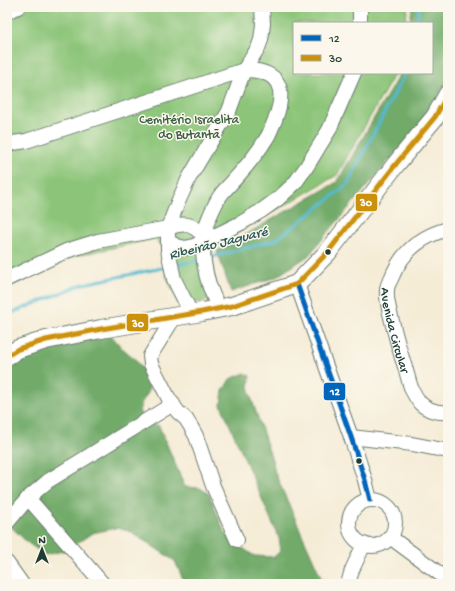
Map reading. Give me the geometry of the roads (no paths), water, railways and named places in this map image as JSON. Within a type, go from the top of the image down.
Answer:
[{"type":"main road","points":[[7,356],[18,349],[52,339],[232,306],[297,284],[328,252],[396,164],[435,117],[448,94]]},
{"type":"street","points":[[7,12],[18,7]]},
{"type":"street","points":[[237,540],[213,486],[196,436],[186,419],[178,412],[169,399],[150,364],[150,356],[183,315],[168,246],[168,228],[189,178],[229,111],[244,70],[258,48],[261,40],[263,24],[262,7]]},
{"type":"street","points":[[360,7],[360,22]]},
{"type":"street","points":[[7,144],[26,142],[244,70],[264,72],[273,77],[278,83],[280,90],[279,108],[268,137],[255,156],[220,196],[208,218],[203,244]]},
{"type":"street","points":[[168,246],[185,248],[203,244],[261,211],[279,198],[295,183],[329,130],[354,74]]},
{"type":"street","points":[[7,279],[66,251],[98,241],[168,228],[177,224],[187,224],[196,228],[203,244],[207,276],[214,299],[219,308]]},
{"type":"street","name":"Avenida Circular","points":[[448,229],[437,232],[418,242],[404,256],[394,271],[386,290],[388,305],[412,391],[417,399],[426,408],[439,412],[448,412]]},
{"type":"street","points":[[297,284],[366,480],[370,500]]},
{"type":"street","points":[[7,523],[28,498],[48,481],[173,404]]},
{"type":"street","points":[[351,437],[412,444],[448,451]]},
{"type":"street","points":[[28,498],[103,584]]},
{"type":"street","points":[[370,500],[378,500],[385,503],[394,515],[394,530],[390,537],[385,542],[378,545],[371,545],[364,544],[352,535],[349,520],[356,506],[362,502],[370,500]]},
{"type":"street","points":[[390,537],[448,580]]},
{"type":"street","points":[[348,584],[352,570],[364,544]]},
{"type":"street","points":[[7,563],[22,584]]},
{"type":"waterway","name":"Ribeirão Jaguaré","points":[[417,22],[419,7]]},
{"type":"waterway","name":"Ribeirão Jaguaré","points":[[208,258],[276,240],[347,185],[404,74]]},
{"type":"waterway","name":"Ribeirão Jaguaré","points":[[175,265],[201,260]]},
{"type":"waterway","name":"Ribeirão Jaguaré","points":[[7,315],[83,284],[167,267]]},
{"type":"park label","name":"Cemitério Israelita do Butantã","points":[[189,126]]}]
